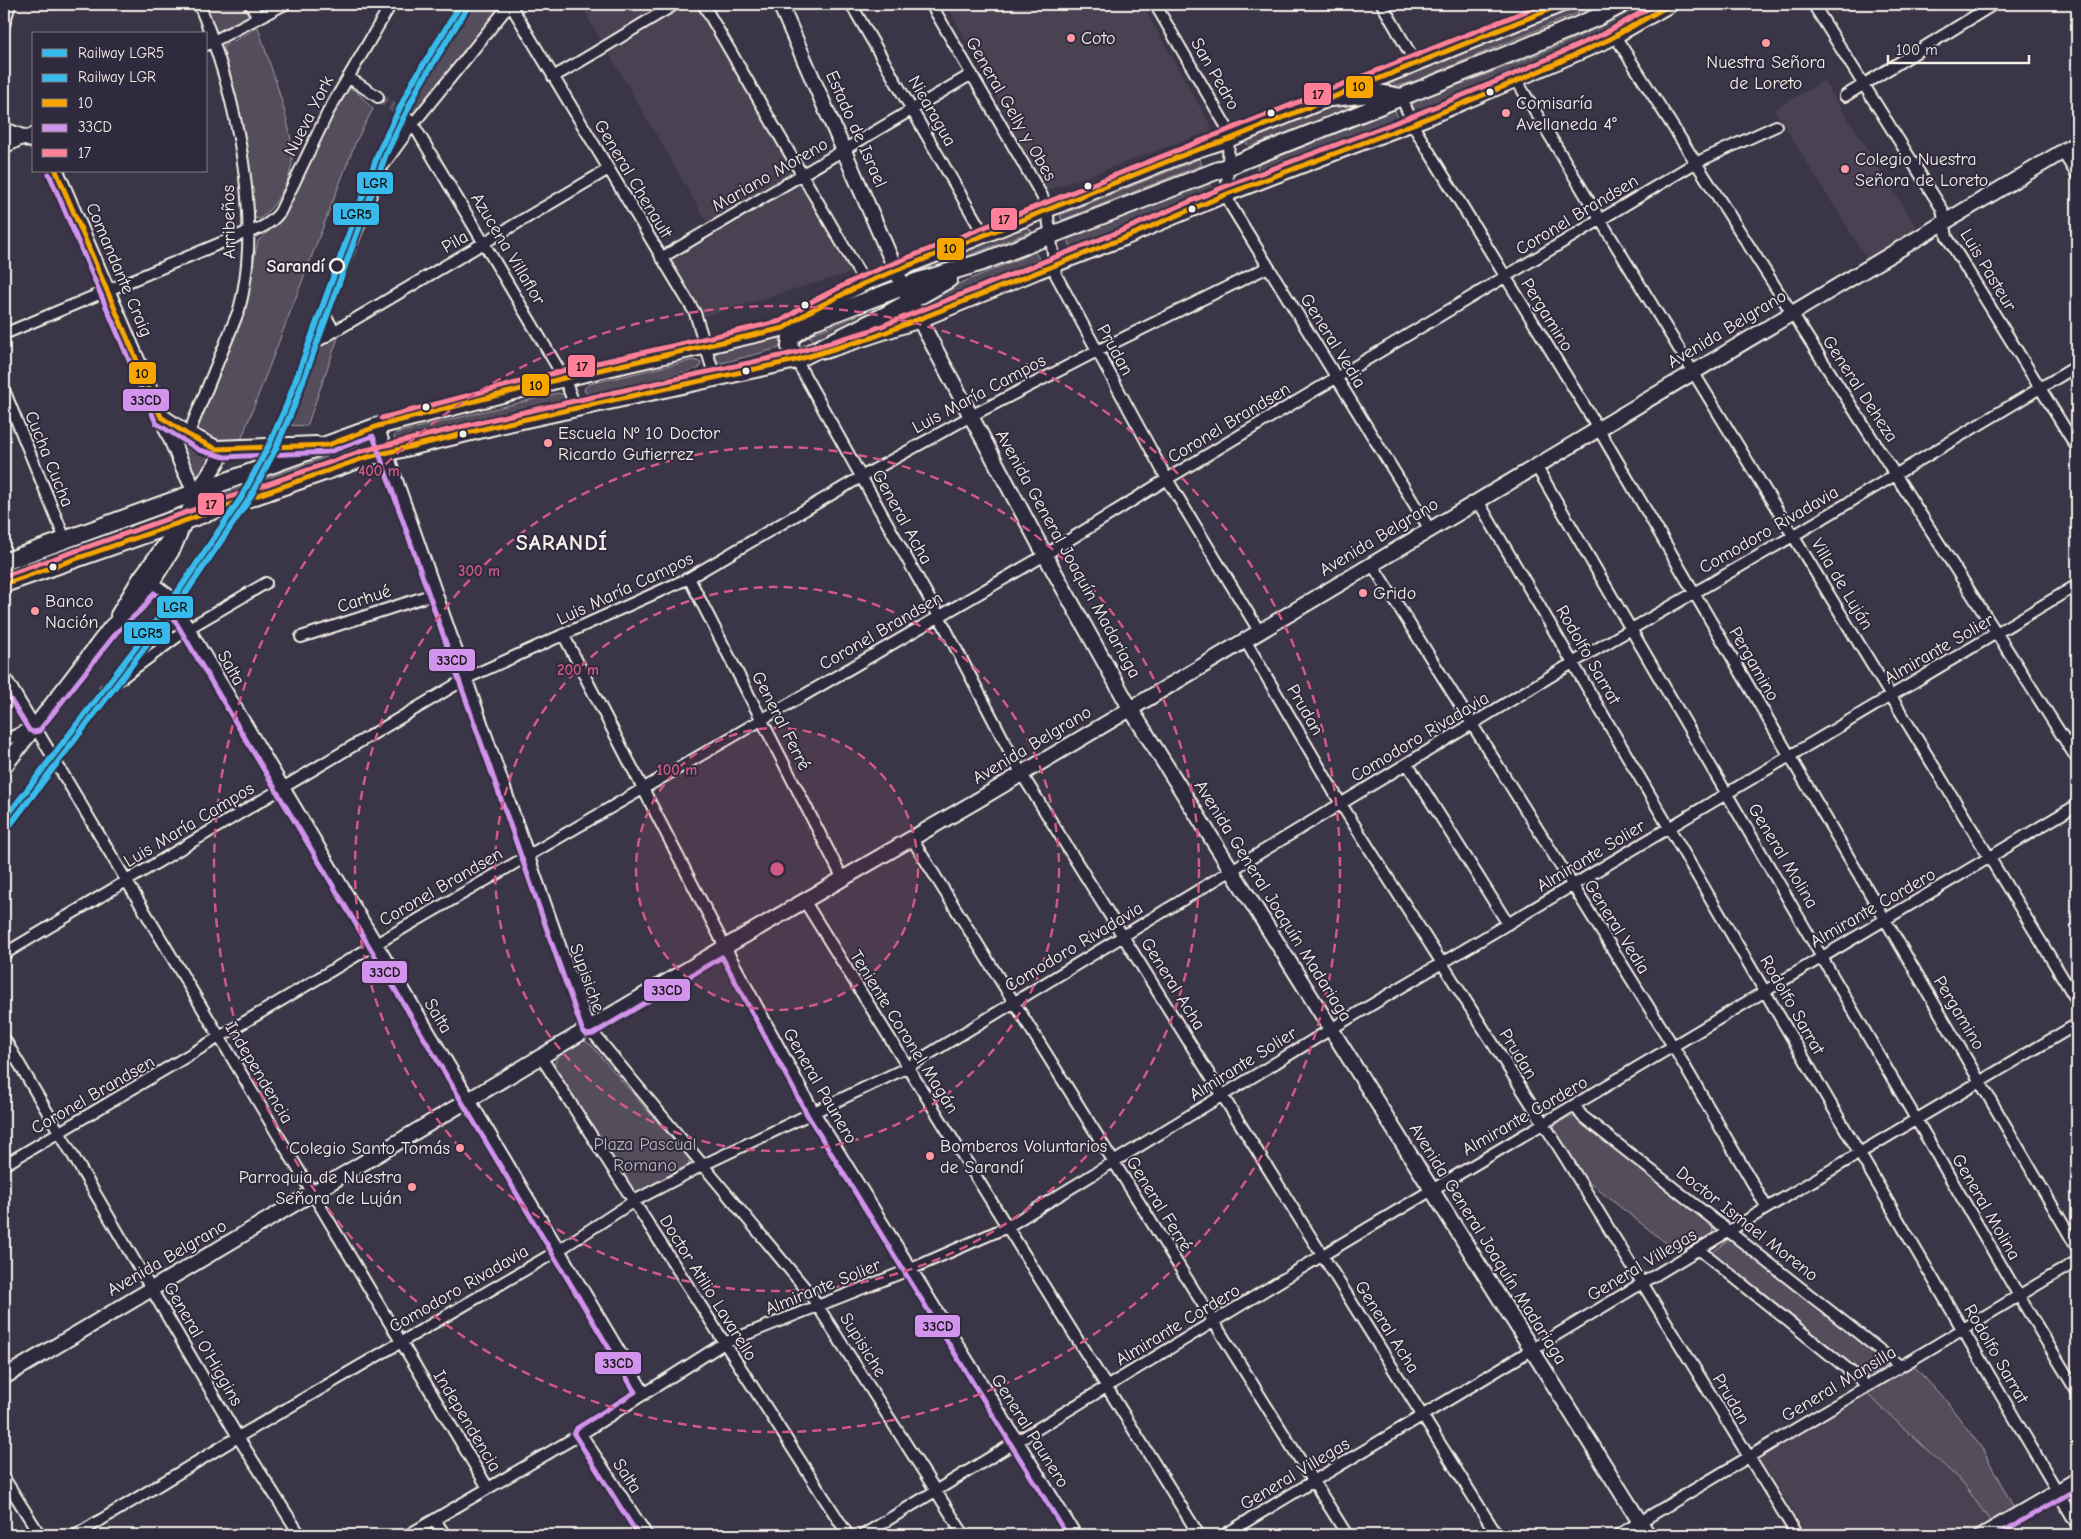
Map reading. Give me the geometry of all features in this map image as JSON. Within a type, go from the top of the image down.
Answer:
[{"type":"main road","points":[[4,562],[119,519],[196,494],[378,426],[564,378],[784,328],[907,294],[1051,234],[1229,166],[1563,32],[1623,4]]},
{"type":"main road","points":[[1331,98],[1379,93],[1401,97]]},
{"type":"main road","points":[[4,584],[185,520],[387,452],[796,360],[886,315],[907,294]]},
{"type":"main road","points":[[796,360],[790,347],[791,337],[816,320]]},
{"type":"main road","points":[[161,418],[188,435],[216,448],[226,450],[328,445]]},
{"type":"street","points":[[4,25],[10,4]]},
{"type":"street","name":"Arribeños","points":[[199,4],[207,32]]},
{"type":"street","points":[[250,4],[259,18]]},
{"type":"street","points":[[210,43],[285,4]]},
{"type":"street","name":"Nueva York","points":[[4,334],[265,226],[280,212],[318,132],[391,4]]},
{"type":"street","points":[[334,331],[324,312],[377,176],[413,124],[510,4]]},
{"type":"street","name":"General Chenault","points":[[510,4],[607,170],[695,313],[715,377]]},
{"type":"street","points":[[553,77],[598,53],[617,37],[676,4]]},
{"type":"street","points":[[703,4],[865,283]]},
{"type":"street","name":"Estado de Israel","points":[[780,4],[897,270]]},
{"type":"street","name":"Nicaragua","points":[[851,4],[984,235]]},
{"type":"street","name":"General Gelly y Obes","points":[[931,4],[1042,196],[1047,210],[1051,234]]},
{"type":"street","name":"San Pedro","points":[[1154,4],[1226,126],[1230,139],[1229,166]]},
{"type":"street","points":[[1382,4],[1415,62]]},
{"type":"street","points":[[784,328],[810,311],[865,283],[1331,98],[1533,9],[1563,4]]},
{"type":"street","points":[[796,360],[871,338],[920,320],[1124,238],[1227,194],[1413,124],[1615,36],[1671,4]]},
{"type":"street","name":"Luis Pasteur","points":[[1813,4],[1942,209],[1947,237],[2077,448]]},
{"type":"street","points":[[1845,96],[1991,6]]},
{"type":"street","name":"General Deheza","points":[[1615,36],[1695,164],[2077,759]]},
{"type":"street","name":"Arribeños","points":[[188,435],[244,294],[248,232],[242,151],[210,43]]},
{"type":"street","name":"Mariano Moreno","points":[[661,258],[972,74]]},
{"type":"street","points":[[348,77],[378,97]]},
{"type":"street","name":"Villa de Luján","points":[[1517,80],[2077,1001]]},
{"type":"street","name":"Pergamino","points":[[1401,97],[1413,124],[1504,277],[1598,428],[2077,1248]]},
{"type":"street","name":"Azucena Villaflor","points":[[402,113],[413,124],[486,243],[564,378],[576,408]]},
{"type":"street","name":"Coronel Brandsen","points":[[4,1165],[220,1039],[376,944],[1045,555],[1167,479],[1695,164],[1776,126]]},
{"type":"street","points":[[4,130],[31,138]]},
{"type":"street","points":[[4,148],[31,138]]},
{"type":"street","name":"Avenida Belgrano","points":[[4,1377],[151,1288],[470,1101],[724,947],[912,839],[1021,772],[2077,142]]},
{"type":"street","points":[[2062,151],[2077,175]]},
{"type":"street","name":"General Vedia","points":[[1229,166],[1227,194],[1231,206],[1429,528]]},
{"type":"street","name":"Pila","points":[[318,341],[607,170]]},
{"type":"street","name":"Comandante Craig","points":[[56,172],[161,418],[196,494]]},
{"type":"street","name":"Prudan","points":[[1051,234],[1056,274],[1167,479],[1259,631]]},
{"type":"street","name":"Luis María Campos","points":[[4,954],[467,678],[690,578],[861,477],[971,416],[1097,350],[1268,266]]},
{"type":"street","name":"Avenida General Joaquín Madariaga","points":[[897,270],[920,320],[971,416],[1130,708],[1648,1535]]},
{"type":"street","name":"General Acha","points":[[796,360],[939,616],[1021,772],[1498,1535]]},
{"type":"street","name":"Comodoro Rivadavia","points":[[76,1535],[238,1437],[560,1250],[634,1201],[906,1068],[1574,662],[1793,536],[2077,366]]},
{"type":"street","name":"Cucha Cucha","points":[[4,390],[65,540]]},
{"type":"street","name":"Supisiche","points":[[378,426],[589,1028],[819,1307],[964,1535]]},
{"type":"street","points":[[111,627],[137,603],[152,582],[173,549],[196,494],[226,450]]},
{"type":"street","name":"General Molina","points":[[1536,466],[1823,956],[2019,1296],[2077,1392]]},
{"type":"street","name":"Rodolfo Sarrat","points":[[1478,501],[1574,662],[2077,1525]]},
{"type":"street","points":[[4,767],[34,725],[111,627],[141,577],[185,520]]},
{"type":"street","name":"General Vedia","points":[[1372,564],[1673,1046],[1767,1208]]},
{"type":"street","name":"General Ferré","points":[[690,578],[843,879]]},
{"type":"street","name":"Salta","points":[[152,582],[168,594],[189,628],[645,1394]]},
{"type":"street","points":[[105,690],[189,628],[266,583]]},
{"type":"street","name":"Almirante Solier","points":[[408,1535],[581,1434],[724,1343],[819,1307],[1007,1227],[1331,1028],[1728,795],[2077,585]]},
{"type":"street","name":"Carhué","points":[[301,637],[437,593]]},
{"type":"street","name":"General Paunero","points":[[564,636],[724,947],[814,1112],[1076,1535]]},
{"type":"street","name":"Prudan","points":[[1245,640],[1341,804],[1797,1535]]},
{"type":"street","name":"Independencia","points":[[4,675],[488,1488]]},
{"type":"street","points":[[4,741],[34,725]]},
{"type":"street","points":[[1408,764],[1508,924]]},
{"type":"street","name":"Almirante Cordero","points":[[863,1535],[1018,1443],[1323,1255],[1575,1106],[1764,990],[2077,806]]},
{"type":"street","name":"General Ferré","points":[[912,839],[1347,1535]]},
{"type":"street","name":"Teniente Coronel Magán","points":[[805,902],[906,1068],[1199,1535]]},
{"type":"street","name":"General Villegas","points":[[1224,1535],[2077,1024]]},
{"type":"street","name":"General O'Higgins","points":[[4,1038],[238,1437],[300,1535]]},
{"type":"street","name":"Doctor Atilio Lavarello","points":[[541,1057],[848,1535]]},
{"type":"street","name":"Doctor Ismael Moreno","points":[[1575,1106],[1582,1116],[1900,1366]]},
{"type":"street","points":[[1700,1250],[1860,1378],[1866,1386]]},
{"type":"street","name":"General Mansilla","points":[[1618,1535],[2077,1261]]},
{"type":"street","name":"Salta","points":[[581,1434],[647,1535]]},
{"type":"street","points":[[4,1478],[40,1535]]},
{"type":"street","points":[[1983,1535],[2077,1480]]},
{"type":"street","points":[[435,1520],[445,1535]]},
{"type":"shaded area","points":[[580,4],[696,4],[856,271],[697,318],[664,260],[710,227]]},
{"type":"shaded area","points":[[947,4],[1142,4],[1213,130],[1046,191]]},
{"type":"shaded area","name":"Colegio Nuestra Señora de Loreto","points":[[1824,81],[1917,228],[1867,259],[1774,109]]},
{"type":"shaded area","points":[[1866,1393],[1964,1484],[2003,1535],[1808,1535],[1759,1459]]},
{"type":"green space","points":[[205,4],[242,4],[250,18],[218,35]]},
{"type":"green space","points":[[469,4],[503,4],[415,115],[404,107],[450,29]]},
{"type":"green space","points":[[1573,4],[1599,4],[1418,80],[1402,85],[1369,87]]},
{"type":"green space","points":[[1642,4],[1658,4],[1613,30],[1417,115],[1412,106],[1414,102],[1559,45]]},
{"type":"green space","points":[[258,27],[285,114],[292,148],[291,170],[285,186],[271,208],[260,219],[255,218],[251,212],[248,152],[223,47]]},
{"type":"green space","points":[[349,89],[355,90],[373,109],[356,141],[241,440],[238,442],[200,437],[196,432],[240,324],[258,241],[280,221],[344,93]]},
{"type":"green space","points":[[1380,97],[1249,147],[1247,145],[1247,141],[1352,98]]},
{"type":"green space","points":[[1395,110],[1398,118],[1261,172],[1257,169],[1258,165]]},
{"type":"green space","points":[[1199,159],[1202,165],[1062,220],[1060,215]]},
{"type":"green space","points":[[1210,182],[1214,191],[1072,250],[1068,239]]},
{"type":"green space","points":[[1026,227],[1032,231],[919,275],[917,271]]},
{"type":"green space","points":[[1035,252],[1039,259],[929,307],[925,298]]},
{"type":"green space","points":[[888,302],[890,308],[817,347],[809,334],[829,327]]},
{"type":"green space","points":[[340,332],[307,426],[286,425],[316,346]]},
{"type":"green space","points":[[775,337],[779,338],[781,342],[779,348],[722,363],[714,359],[716,352]]},
{"type":"green space","points":[[694,360],[701,363],[699,369],[590,395],[584,389],[589,384]]},
{"type":"green space","points":[[558,393],[565,395],[561,402],[400,441],[394,438],[396,433]]},
{"type":"green space","points":[[176,435],[216,453],[202,478],[191,468]]},
{"type":"green space","points":[[358,445],[360,450],[198,504]]},
{"type":"green space","name":"Plaza Pascual Romano","points":[[585,1041],[591,1045],[690,1160],[688,1167],[639,1193],[633,1191],[554,1066],[558,1058],[566,1050]]},
{"type":"green space","points":[[1569,1117],[1578,1117],[1710,1221],[1713,1228],[1712,1234],[1681,1251],[1675,1250],[1586,1180],[1554,1132],[1555,1125]]},
{"type":"green space","points":[[1728,1241],[1733,1241],[1885,1360],[1887,1364],[1885,1368],[1865,1377],[1714,1257],[1713,1252]]},
{"type":"green space","points":[[1914,1366],[1947,1402],[1983,1450],[2015,1510],[1992,1524],[1964,1484],[1866,1393]]},
{"type":"tunnel","points":[[378,97],[402,113]]},
{"type":"rail line","name":"LGR5","points":[[4,820],[175,596],[241,498],[269,445],[287,404],[379,151],[412,83],[461,4]]},
{"type":"rail line","name":"LGR","points":[[10,825],[181,600],[248,501],[276,448],[294,406],[386,154],[419,86],[467,8]]},
{"type":"transit line","name":"17","points":[[382,418],[562,371],[781,321],[807,304],[862,276],[1544,4]]},
{"type":"transit line","name":"10","points":[[56,172],[161,417],[188,435],[216,449],[328,445],[378,426],[564,378],[784,328],[810,311],[865,283],[1191,152],[1230,139],[1563,4]]},
{"type":"transit line","name":"17","points":[[4,576],[362,451],[506,416],[794,353],[869,331],[1121,231],[1224,187],[1410,117],[1514,74],[1605,33],[1656,4]]},
{"type":"transit line","name":"10","points":[[4,584],[364,458],[508,423],[796,360],[871,338],[1124,238],[1227,194],[1413,124],[1517,81],[1608,40],[1671,4]]},
{"type":"transit line","name":"33CD","points":[[49,174],[156,423],[199,450],[225,457],[329,452],[373,436],[583,1032],[587,1035],[593,1034],[722,957],[808,1116],[1067,1535]]},
{"type":"transit line","name":"33CD","points":[[4,689],[29,730],[33,732],[39,731],[117,632],[143,608],[154,593],[162,599],[635,1392],[577,1428],[574,1434],[638,1535]]},
{"type":"transit line","name":"33CD","points":[[1997,1535],[2077,1489]]},
{"type":"place","name":"Coto","points":[[1071,38]]},
{"type":"place","name":"Nuestra Señora de Loreto","points":[[1766,43]]},
{"type":"place","name":"Comisaría Avellaneda 4°","points":[[1506,113]]},
{"type":"place","name":"Colegio Nuestra Señora de Loreto","points":[[1845,169]]},
{"type":"place","name":"Sarandí","points":[[337,266]]},
{"type":"place","name":"Escuela Nº 10 Doctor Ricardo Gutierrez","points":[[548,443]]},
{"type":"place","name":"Grido","points":[[1363,593]]},
{"type":"place","name":"Banco Nación","points":[[35,611]]},
{"type":"place","name":"Colegio Santo Tomás","points":[[460,1148]]},
{"type":"place","name":"Bomberos Voluntarios de Sarandí","points":[[930,1156]]},
{"type":"place","name":"Parroquia de Nuestra Señora de Luján","points":[[412,1187]]},
{"type":"district","name":"SARANDÍ","points":[[562,543]]}]
